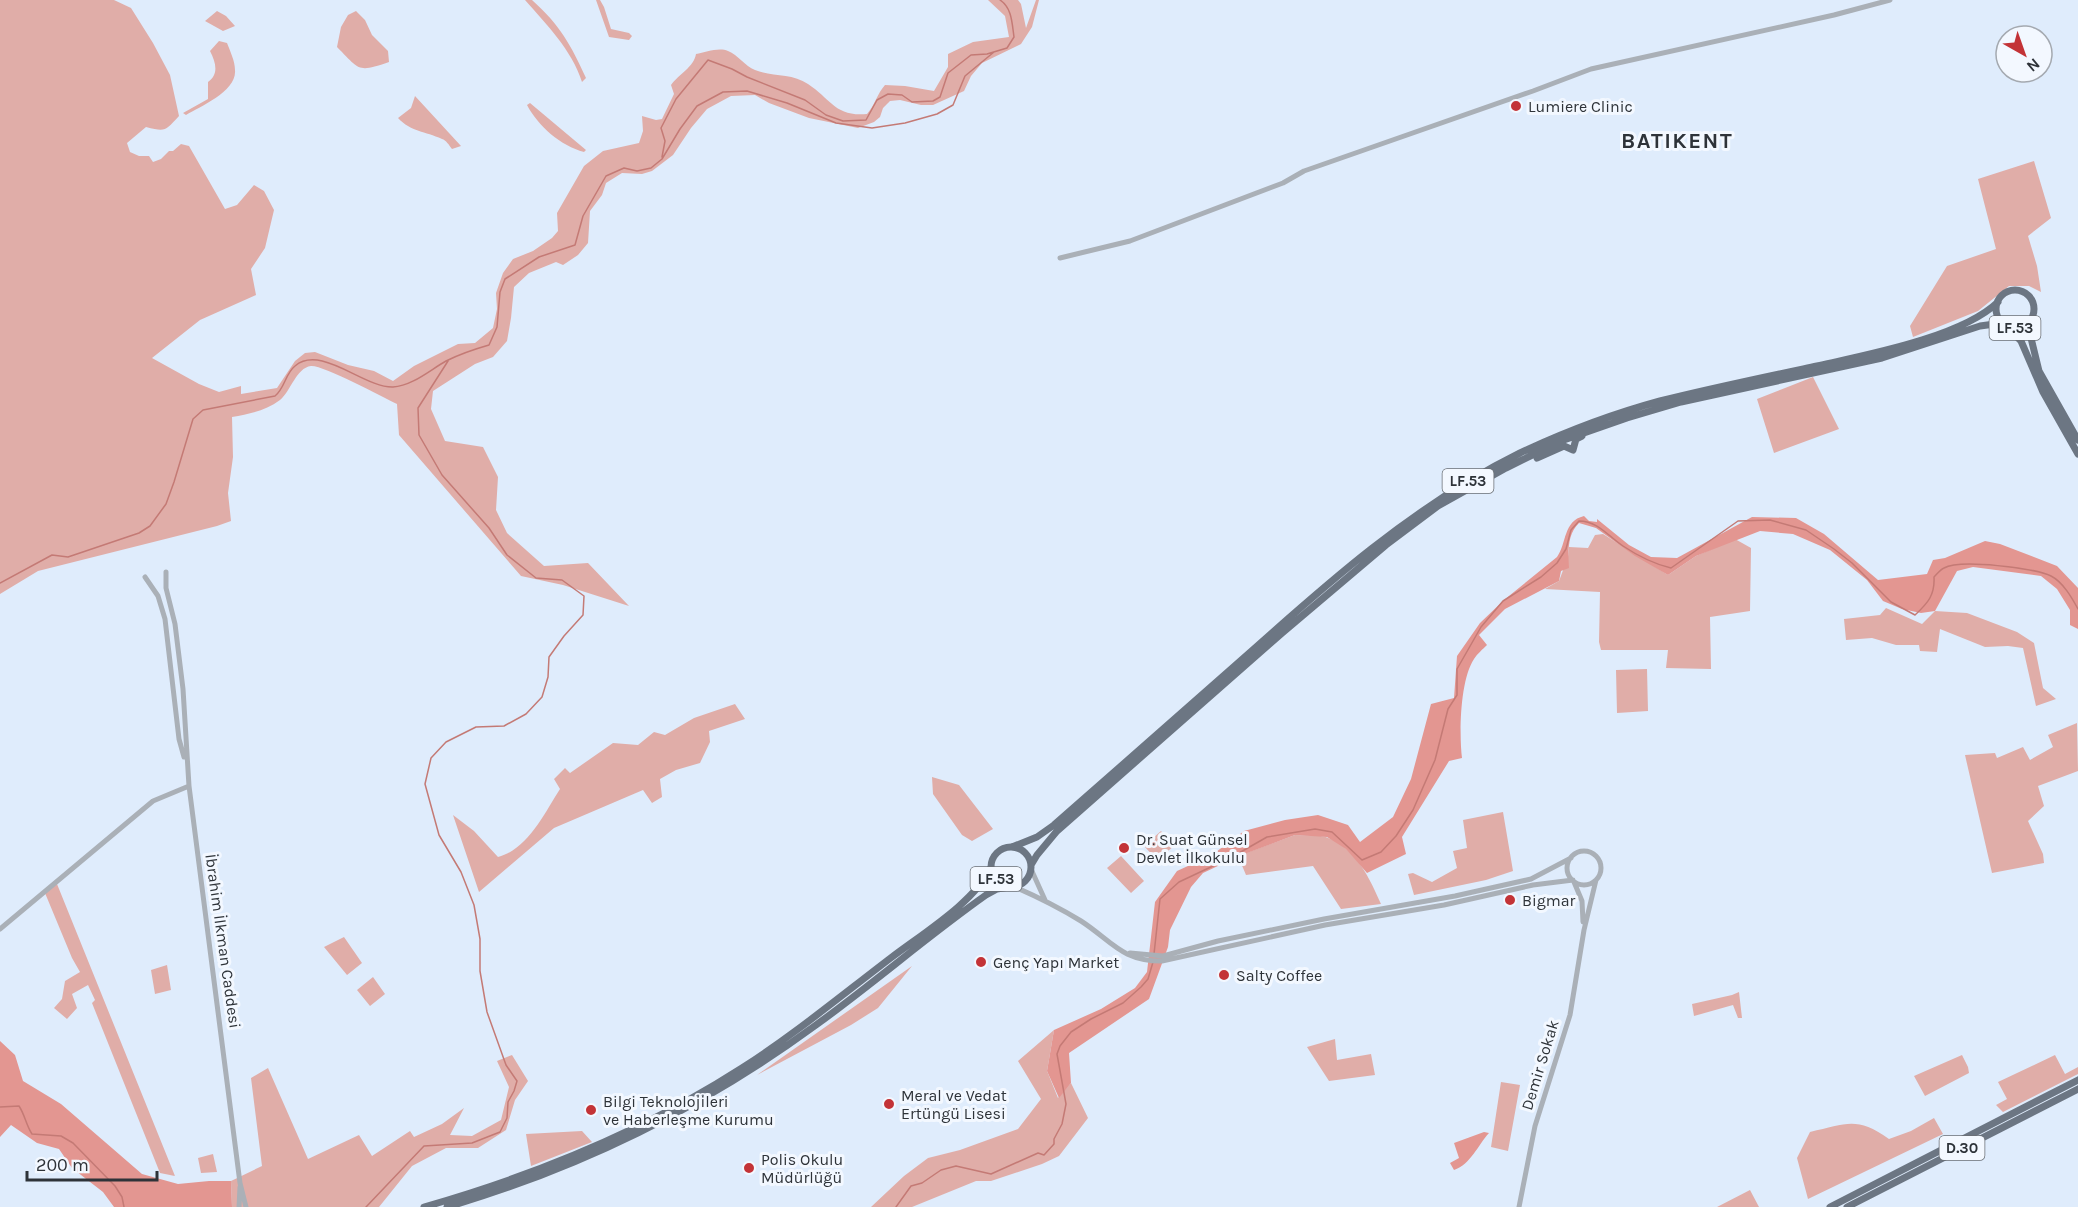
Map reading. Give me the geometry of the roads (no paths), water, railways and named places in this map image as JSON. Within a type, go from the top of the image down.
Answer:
[{"type":"highway","name":"LF.53","points":[[424,1207],[490,1187],[561,1161],[651,1120],[719,1082],[812,1020],[954,910],[978,888],[992,867],[996,854],[1005,848],[1037,837],[1054,825],[1364,554],[1427,506],[1520,454],[1587,424],[1657,402],[1885,350],[1924,338],[1977,319],[2010,291],[2021,291],[2033,303],[2031,338],[2039,371],[2078,440]]},
{"type":"highway","name":"LF.53","points":[[1998,302],[1996,311],[2004,325],[2021,342],[2043,392],[2078,454]]},
{"type":"highway","name":"LF.53","points":[[447,1207],[492,1194],[565,1166],[646,1130],[702,1100],[818,1024],[979,899],[997,889],[1012,887],[1026,880],[1045,844],[1057,831],[1347,577],[1438,506],[1506,468],[1561,441],[1598,427],[1681,402],[1873,360],[1980,326],[2022,327],[2033,315]]},
{"type":"highway","points":[[1438,506],[1563,446],[1573,450],[1576,439],[1583,436],[1681,402]]},
{"type":"highway","name":"LF.53","points":[[1012,847],[1018,848],[1027,855],[1031,867]]},
{"type":"highway","name":"LF.53","points":[[992,867],[993,876],[997,881],[1012,887]]},
{"type":"highway","name":"D.30","points":[[1830,1207],[2078,1080]]},
{"type":"highway","name":"D.30","points":[[1846,1207],[2078,1089]]},
{"type":"street","points":[[1060,258],[1130,241],[1283,183],[1304,171],[1591,69],[1622,60],[1822,18],[1890,0]]},
{"type":"street","name":"İbrahim İlkman Caddesi","points":[[166,572],[166,588],[175,624],[185,702],[189,786],[240,1183],[246,1207]]},
{"type":"street","points":[[145,577],[158,596],[165,620],[179,739],[187,767]]},
{"type":"street","points":[[0,929],[153,801],[189,786]]},
{"type":"street","points":[[1012,887],[1045,900],[1083,922],[1124,953],[1144,958],[1162,959],[1325,925],[1444,905],[1545,883],[1574,881],[1588,884],[1596,880],[1601,866],[1597,857],[1584,851],[1531,879],[1401,907],[1324,919],[1218,941],[1162,959]]},
{"type":"street","points":[[1571,858],[1568,872],[1574,881]]},
{"type":"street","points":[[1031,867],[1045,900]]},
{"type":"street","name":"Demir Sokak","points":[[1519,1207],[1535,1126],[1569,1015],[1584,930],[1596,880]]},
{"type":"street","name":"Demir Sokak","points":[[1574,881],[1582,901],[1584,930]]},
{"type":"street","name":"İbrahim İlkman Caddesi","points":[[239,1207],[240,1183]]},
{"type":"waterway","points":[[662,157],[665,141],[661,128],[676,99],[708,60],[805,100],[826,115],[843,121],[866,120],[877,100],[888,94],[902,95],[912,102],[933,101],[940,97],[948,73],[971,55],[987,54],[1007,48],[1014,37],[1013,26],[1007,7],[1000,0]]},
{"type":"waterway","points":[[0,583],[52,555],[68,557],[139,533],[150,526],[166,504],[193,419],[203,410],[275,396],[292,369],[305,361],[317,360],[330,363],[369,381],[393,387],[414,381],[446,361],[489,345],[497,327],[500,292],[505,279],[539,257],[575,245],[583,216],[606,176],[624,168],[637,171],[651,168],[662,159],[697,106],[723,92],[747,91],[787,103],[836,123],[872,128],[905,123],[937,114],[953,105],[965,76],[994,52]]},
{"type":"waterway","points":[[366,1207],[424,1146],[472,1143],[500,1132],[507,1118],[508,1102],[517,1081],[506,1065],[487,1012],[480,971],[480,939],[474,905],[461,872],[439,835],[425,784],[431,758],[446,742],[476,727],[504,726],[526,714],[542,697],[548,677],[549,657],[583,615],[584,596],[562,580],[536,578],[507,555],[489,528],[442,475],[419,435],[418,408],[448,361]]},
{"type":"waterway","points":[[1154,954],[1160,899],[1179,882],[1232,857],[1267,837],[1315,829],[1332,832],[1362,860],[1381,852],[1396,836],[1413,810],[1435,760],[1448,709],[1457,695],[1457,669],[1481,627],[1503,601],[1541,577],[1557,563],[1566,549],[1571,530],[1579,521],[1597,526],[1634,553],[1671,568],[1738,521],[1770,520],[1806,530],[1852,563],[1891,602],[1915,615],[1930,598],[1934,577],[1944,568],[1965,564],[2014,568],[2051,576],[2063,586],[2078,609]]},
{"type":"waterway","points":[[896,1207],[911,1186],[922,1183],[941,1170],[956,1166],[991,1174],[1038,1153],[1044,1155],[1054,1144],[1054,1139],[1062,1124],[1066,1104],[1057,1054],[1060,1046],[1071,1032],[1123,1003],[1141,987],[1148,979],[1153,962]]},
{"type":"waterway","points":[[0,1107],[19,1106],[32,1134],[61,1136],[73,1143],[115,1186],[122,1197],[124,1207]]},
{"type":"place","name":"Lumiere Clinic","points":[[1516,106]]},
{"type":"place","name":"Dr. Suat Günsel Devlet İlkokulu","points":[[1124,848]]},
{"type":"place","name":"Bigmar","points":[[1510,900]]},
{"type":"place","name":"Genç Yapı Market","points":[[981,962]]},
{"type":"place","name":"Salty Coffee","points":[[1224,975]]},
{"type":"place","name":"Meral ve Vedat Ertüngü Lisesi","points":[[889,1104]]},
{"type":"place","name":"Bilgi Teknolojileri ve Haberleşme Kurumu","points":[[591,1110]]},
{"type":"place","name":"Polis Okulu Müdürlüğü","points":[[749,1168]]},
{"type":"district","name":"BATIKENT","points":[[1677,141]]}]
